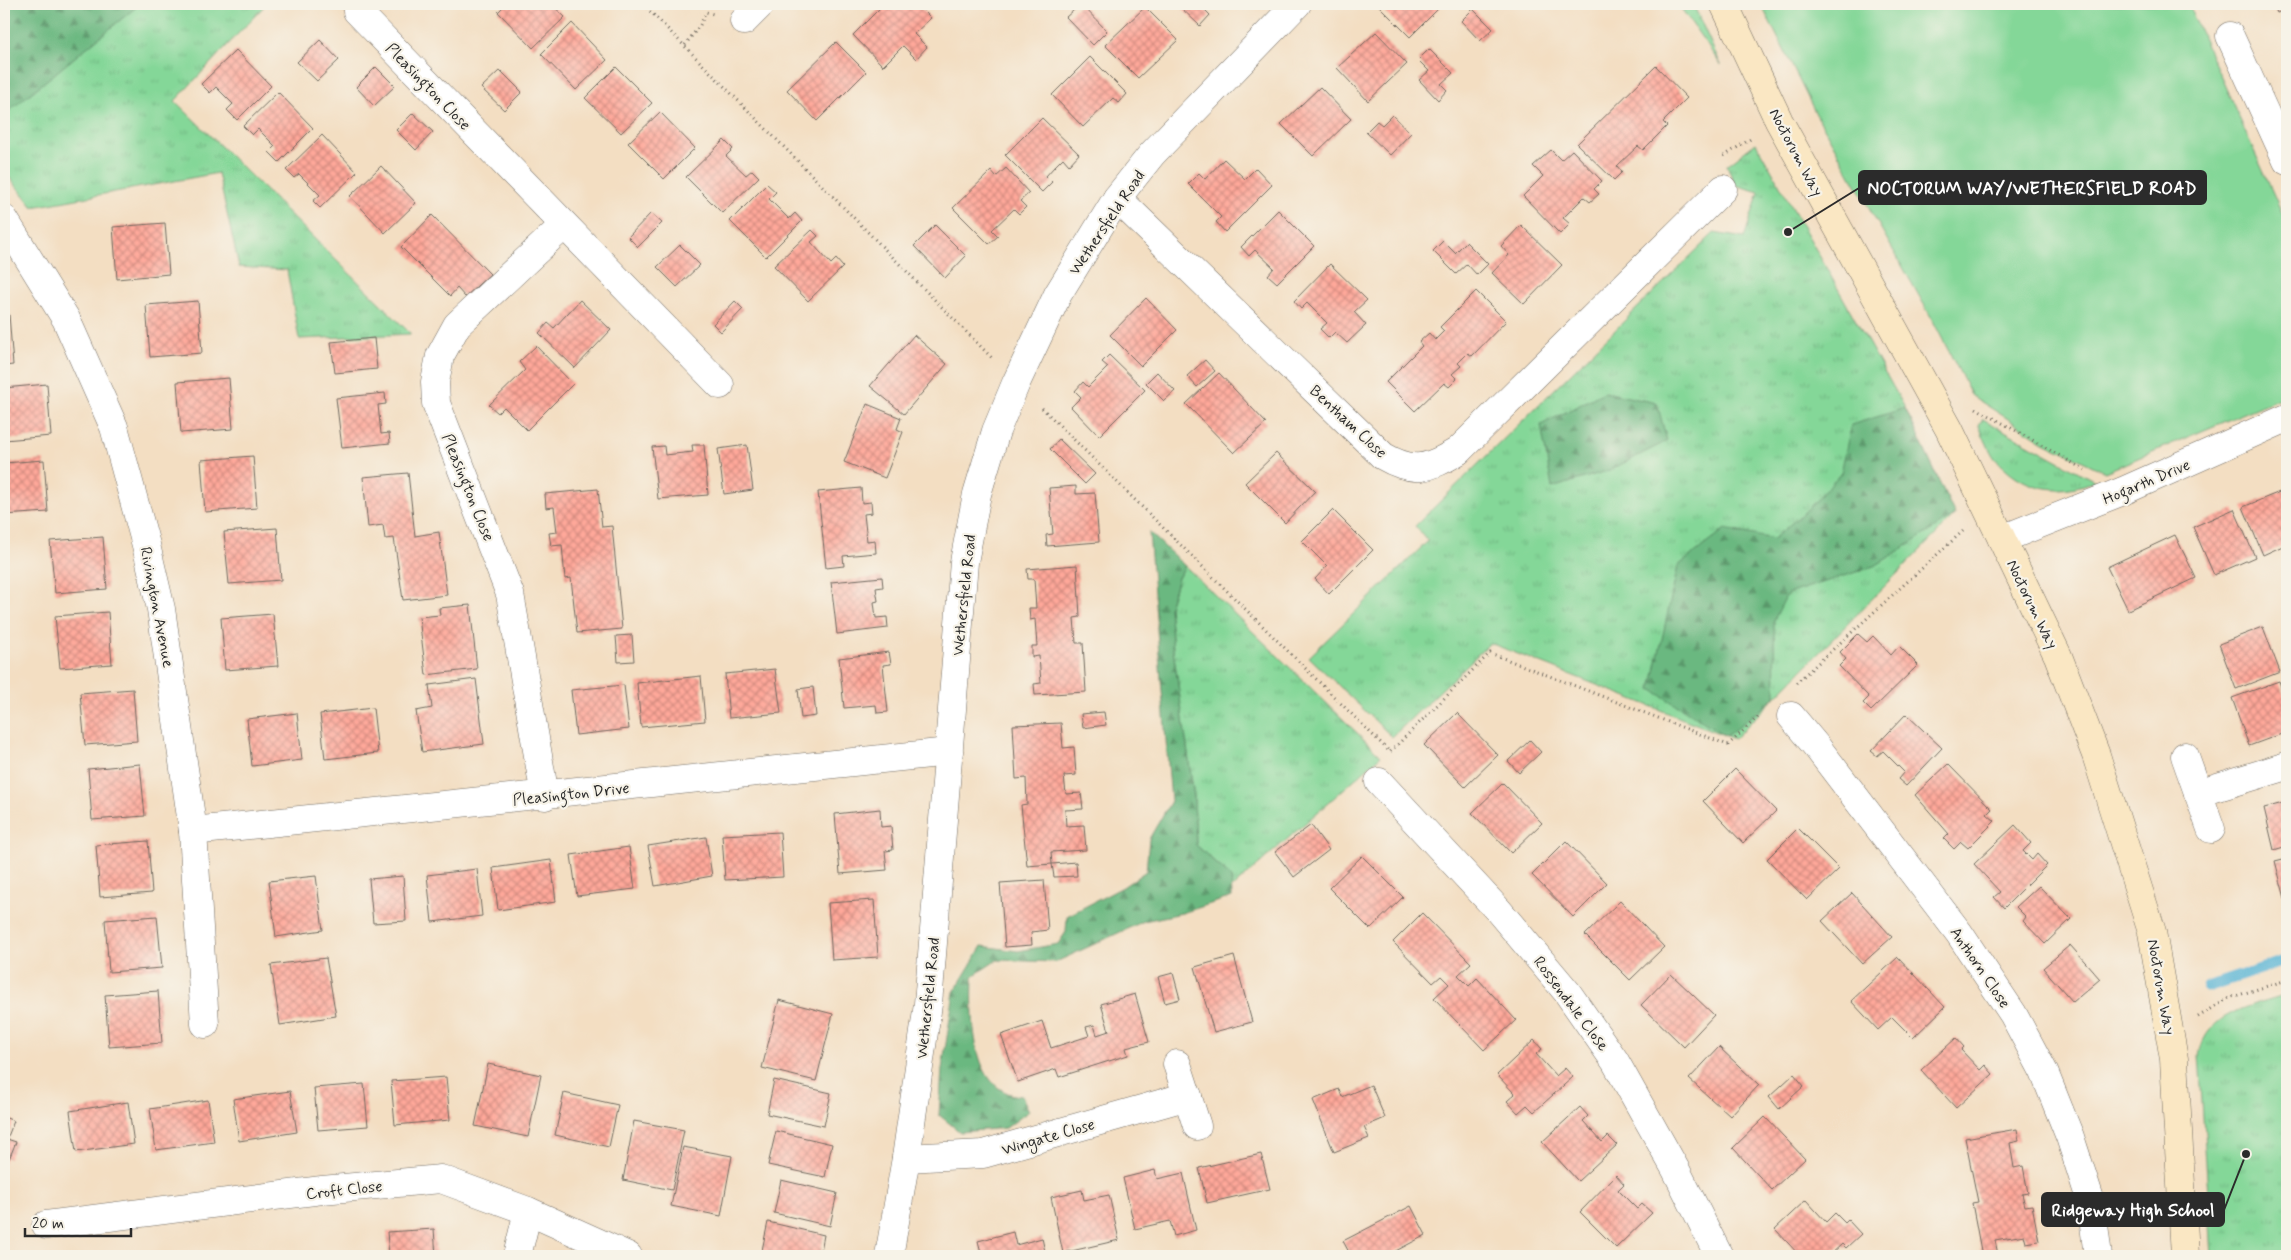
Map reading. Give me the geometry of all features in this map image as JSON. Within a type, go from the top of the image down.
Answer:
[{"type":"street","name":"Wethersfield Road","points":[[889,1256],[906,1158],[928,1004],[964,562],[980,485],[996,431],[1016,383],[1058,294],[1118,198],[1152,154],[1297,4]]},
{"type":"street","name":"Noctorum Way","points":[[1724,4],[1779,121],[1949,429],[2058,656],[2096,755],[2152,932],[2174,1059],[2185,1256]]},
{"type":"street","name":"Pleasington Close","points":[[358,11],[564,226],[720,385]]},
{"type":"street","points":[[2230,36],[2277,110],[2287,161]]},
{"type":"street","name":"Bentham Close","points":[[1118,198],[1383,456],[1400,466],[1422,467],[1440,462],[1458,451],[1723,189]]},
{"type":"street","name":"Rivington Avenue","points":[[4,219],[66,319],[114,427],[161,609],[193,831],[205,1024]]},
{"type":"street","name":"Pleasington Close","points":[[545,796],[510,594],[436,403],[435,382],[440,356],[457,326],[564,226]]},
{"type":"street","name":"Hogarth Drive","points":[[2002,539],[2123,492],[2287,418]]},
{"type":"street","name":"Anthorn Close","points":[[1790,716],[1817,747],[1959,933],[2013,1014],[2044,1072],[2070,1137],[2091,1202],[2098,1256]]},
{"type":"street","name":"Pleasington Drive","points":[[193,831],[545,796],[949,752]]},
{"type":"street","points":[[2185,756],[2211,829]]},
{"type":"street","points":[[2198,793],[2287,766]]},
{"type":"street","name":"Rossendale Close","points":[[1379,782],[1498,910],[1567,992],[1615,1061],[1676,1170],[1719,1256]]},
{"type":"street","points":[[1177,1064],[1197,1126]]},
{"type":"street","name":"Wingate Close","points":[[906,1158],[983,1154],[1188,1096]]},
{"type":"street","name":"Croft Close","points":[[46,1225],[322,1190],[441,1179],[528,1211],[628,1256]]},
{"type":"street","points":[[517,1256],[528,1211]]},
{"type":"path","points":[[643,4],[1016,383],[1390,752],[1490,653],[1728,746],[1760,716]]},
{"type":"path","points":[[1723,189],[1716,162],[1779,121]]},
{"type":"path","points":[[1970,404],[2123,492]]},
{"type":"path","points":[[1794,684],[1987,509]]},
{"type":"path","points":[[2170,1035],[2229,998],[2287,980]]},
{"type":"green space","points":[[4,4],[266,4],[175,101],[411,334],[299,339],[287,270],[239,267],[218,173],[33,207],[4,171]]},
{"type":"green space","points":[[4,4],[140,4],[4,115]]},
{"type":"green space","points":[[1678,4],[1693,4],[1721,65]]},
{"type":"green space","points":[[1761,4],[2188,4],[2287,224],[2287,395],[2105,472],[2044,442],[1972,396],[1931,317],[1816,114]]},
{"type":"green space","points":[[1756,143],[1905,408],[1955,515],[1734,739],[1490,643],[1392,737],[1309,657],[1428,541],[1415,526],[1714,233],[1744,238],[1759,192],[1735,185],[1727,165]]},
{"type":"green space","points":[[1604,392],[1657,403],[1667,441],[1610,470],[1552,488],[1541,425]]},
{"type":"green space","points":[[1905,408],[1955,515],[1875,566],[1787,594],[1774,620],[1775,698],[1726,736],[1651,689],[1678,566],[1725,529],[1773,539],[1809,508],[1841,473],[1851,425]]},
{"type":"green space","points":[[1983,419],[2095,481],[2072,488],[2060,489],[2037,486],[2015,476],[1993,456],[1979,426]]},
{"type":"green space","points":[[1149,532],[1185,566],[1178,578],[1169,607],[1173,649],[1194,797],[1196,845],[1231,877],[1232,897],[1182,913],[1144,921],[1056,962],[997,960],[973,976],[974,1030],[977,1049],[983,1067],[992,1081],[1005,1092],[1022,1096],[1029,1111],[1006,1128],[960,1132],[939,1115],[942,1069],[954,992],[982,946],[1018,951],[1058,944],[1066,932],[1067,916],[1123,887],[1146,871],[1149,839],[1171,801]]},
{"type":"green space","points":[[1185,566],[1381,756],[1231,889],[1231,877],[1196,845],[1194,797],[1173,649],[1169,607],[1178,578]]},
{"type":"green space","points":[[2287,994],[2287,1256],[2212,1256],[2199,1055],[2203,1041],[2211,1029],[2232,1013]]},
{"type":"building","points":[[506,4],[551,4],[565,17],[533,48],[498,12]]},
{"type":"building","points":[[884,4],[917,4],[931,18],[914,34],[927,47],[916,59],[903,46],[883,66],[853,35]]},
{"type":"building","points":[[1081,4],[1107,31],[1093,45],[1066,17]]},
{"type":"building","points":[[1177,4],[1212,4],[1205,10],[1210,15],[1200,26]]},
{"type":"building","points":[[1381,4],[1443,4],[1410,37],[1379,6]]},
{"type":"building","points":[[2273,4],[2287,4],[2287,9],[2277,13]]},
{"type":"building","points":[[1145,7],[1178,40],[1138,78],[1105,45]]},
{"type":"building","points":[[1473,9],[1493,29],[1480,41],[1461,21]]},
{"type":"building","points":[[572,23],[607,60],[576,90],[541,54]]},
{"type":"building","points":[[1376,32],[1407,64],[1368,101],[1337,68]]},
{"type":"building","points":[[320,40],[339,60],[317,81],[297,62]]},
{"type":"building","points":[[836,42],[866,72],[817,121],[787,90]]},
{"type":"building","points":[[1429,49],[1453,73],[1441,84],[1447,90],[1438,100],[1419,80],[1429,71],[1418,60]]},
{"type":"building","points":[[236,50],[271,86],[237,120],[227,110],[233,104],[216,87],[210,93],[201,84]]},
{"type":"building","points":[[1090,57],[1127,94],[1119,103],[1113,98],[1083,127],[1052,95]]},
{"type":"building","points":[[1656,66],[1687,98],[1663,122],[1667,126],[1643,150],[1638,146],[1617,166],[1622,172],[1614,180],[1577,144]]},
{"type":"building","points":[[376,67],[395,86],[374,106],[356,87]]},
{"type":"building","points":[[616,67],[652,103],[621,133],[585,98]]},
{"type":"building","points":[[500,70],[522,92],[504,110],[481,88]]},
{"type":"building","points":[[1320,87],[1351,119],[1313,156],[1281,124]]},
{"type":"building","points":[[278,92],[313,128],[279,162],[269,152],[275,146],[258,129],[252,135],[243,126]]},
{"type":"building","points":[[660,112],[695,148],[664,179],[628,143]]},
{"type":"building","points":[[413,113],[433,132],[416,150],[396,130]]},
{"type":"building","points":[[1392,115],[1411,133],[1390,155],[1366,132],[1377,121],[1382,125]]},
{"type":"building","points":[[1042,118],[1079,154],[1069,165],[1063,158],[1054,167],[1046,176],[1052,182],[1042,192],[1005,155]]},
{"type":"building","points":[[322,135],[357,172],[320,208],[313,201],[320,195],[299,174],[294,178],[286,170]]},
{"type":"building","points":[[724,140],[733,149],[726,156],[746,175],[752,170],[759,177],[722,213],[686,177]]},
{"type":"building","points":[[1551,150],[1561,160],[1572,150],[1602,181],[1594,189],[1599,194],[1590,202],[1584,197],[1563,218],[1570,224],[1560,234],[1523,196],[1543,176],[1533,166]]},
{"type":"building","points":[[1224,159],[1245,179],[1256,168],[1272,185],[1225,232],[1216,222],[1221,217],[1188,184],[1199,173],[1205,179]]},
{"type":"building","points":[[381,166],[416,203],[385,233],[350,196]]},
{"type":"building","points":[[1006,168],[1029,193],[1020,201],[1026,207],[1019,214],[1014,209],[992,230],[998,236],[989,244],[953,208],[991,171],[996,177]]},
{"type":"building","points":[[767,184],[776,192],[769,199],[789,219],[795,213],[802,221],[766,257],[730,221]]},
{"type":"building","points":[[1278,210],[1314,246],[1277,283],[1268,275],[1274,268],[1255,250],[1249,256],[1241,247]]},
{"type":"building","points":[[651,213],[662,223],[638,247],[628,237]]},
{"type":"building","points":[[432,215],[490,274],[465,297],[457,288],[450,296],[401,247]]},
{"type":"building","points":[[165,223],[169,274],[117,279],[113,227]]},
{"type":"building","points":[[935,225],[966,256],[945,278],[914,246]]},
{"type":"building","points":[[1521,225],[1562,265],[1524,304],[1492,273],[1509,255],[1501,246]]},
{"type":"building","points":[[812,230],[818,236],[811,242],[831,264],[836,259],[843,267],[808,301],[774,266]]},
{"type":"building","points":[[1443,241],[1455,253],[1466,242],[1488,264],[1477,275],[1467,264],[1456,274],[1433,251]]},
{"type":"building","points":[[680,245],[700,265],[677,287],[657,267]]},
{"type":"building","points":[[1330,264],[1367,300],[1354,312],[1366,325],[1347,343],[1335,332],[1329,338],[1320,329],[1327,323],[1307,303],[1301,309],[1294,301]]},
{"type":"building","points":[[1476,291],[1506,321],[1472,356],[1468,353],[1458,363],[1461,366],[1452,374],[1457,379],[1449,387],[1444,383],[1415,411],[1386,382],[1422,346],[1419,342],[1429,333],[1435,340],[1444,331],[1440,327]]},
{"type":"building","points":[[1146,298],[1177,330],[1141,366],[1110,335]]},
{"type":"building","points":[[580,300],[611,330],[575,368],[539,333],[548,323],[554,328]]},
{"type":"building","points":[[198,301],[202,353],[150,357],[146,305]]},
{"type":"building","points":[[735,301],[743,309],[721,332],[713,324]]},
{"type":"building","points":[[4,314],[9,314],[13,365],[4,366]]},
{"type":"building","points":[[914,335],[947,364],[904,414],[870,386]]},
{"type":"building","points":[[374,338],[377,369],[335,373],[331,342]]},
{"type":"building","points":[[536,346],[573,384],[527,430],[504,407],[498,413],[489,405],[525,370],[519,362]]},
{"type":"building","points":[[1109,355],[1145,390],[1099,436],[1071,407],[1081,397],[1075,391],[1083,382],[1088,387],[1108,367],[1102,362]]},
{"type":"building","points":[[1205,360],[1215,371],[1197,387],[1187,376]]},
{"type":"building","points":[[1157,372],[1175,391],[1164,401],[1146,383]]},
{"type":"building","points":[[1219,373],[1266,423],[1234,453],[1186,404]]},
{"type":"building","points":[[229,378],[233,429],[181,433],[177,382]]},
{"type":"building","points":[[47,384],[51,436],[4,440],[4,388]]},
{"type":"building","points":[[385,393],[386,404],[378,405],[381,434],[389,433],[390,443],[342,448],[336,398]]},
{"type":"building","points":[[867,404],[901,418],[897,429],[903,432],[885,478],[844,462]]},
{"type":"building","points":[[1059,439],[1095,474],[1085,484],[1050,449]]},
{"type":"building","points":[[692,445],[704,445],[708,495],[658,499],[652,447],[664,446],[665,455],[693,452]]},
{"type":"building","points":[[747,445],[753,490],[724,494],[718,449]]},
{"type":"building","points":[[1276,453],[1315,491],[1285,523],[1245,483]]},
{"type":"building","points":[[253,456],[257,508],[205,512],[201,460]]},
{"type":"building","points":[[44,460],[48,512],[4,515],[4,463]]},
{"type":"building","points":[[408,473],[415,536],[439,532],[447,595],[403,600],[394,538],[385,539],[383,525],[368,527],[363,477]]},
{"type":"building","points":[[1076,486],[1076,494],[1095,493],[1099,542],[1047,546],[1046,535],[1053,534],[1049,488]]},
{"type":"building","points":[[861,488],[862,503],[871,502],[872,513],[864,514],[867,541],[875,540],[876,553],[843,556],[844,566],[826,568],[818,492]]},
{"type":"building","points":[[598,489],[602,527],[612,526],[622,629],[577,633],[571,578],[565,579],[562,545],[551,546],[549,533],[557,532],[554,507],[546,508],[545,494]]},
{"type":"building","points":[[2287,489],[2287,544],[2263,555],[2243,507]]},
{"type":"building","points":[[2234,509],[2255,557],[2214,575],[2193,527]]},
{"type":"building","points":[[1333,510],[1373,550],[1329,594],[1315,579],[1327,566],[1302,541]]},
{"type":"building","points":[[277,528],[281,580],[229,584],[224,532]]},
{"type":"building","points":[[2175,535],[2196,578],[2128,610],[2107,567]]},
{"type":"building","points":[[103,537],[107,589],[55,593],[50,541]]},
{"type":"building","points":[[1077,565],[1080,617],[1074,618],[1076,643],[1083,643],[1086,692],[1035,695],[1034,684],[1041,683],[1039,656],[1032,657],[1032,646],[1037,646],[1035,619],[1030,620],[1029,608],[1036,608],[1034,579],[1028,579],[1027,569]]},
{"type":"building","points":[[882,577],[883,587],[876,588],[878,601],[874,602],[876,618],[887,617],[888,628],[837,634],[831,582]]},
{"type":"building","points":[[470,605],[477,669],[426,675],[419,617],[440,615],[439,608]]},
{"type":"building","points":[[108,612],[112,664],[60,668],[55,616]]},
{"type":"building","points":[[273,614],[278,666],[225,670],[221,618]]},
{"type":"building","points":[[2263,627],[2280,672],[2236,689],[2219,644]]},
{"type":"building","points":[[1858,634],[1867,642],[1873,636],[1891,655],[1899,646],[1918,665],[1871,711],[1863,703],[1869,697],[1839,666],[1846,659],[1840,652]]},
{"type":"building","points":[[632,635],[634,661],[618,662],[616,636]]},
{"type":"building","points":[[889,652],[891,664],[883,665],[888,712],[877,713],[876,705],[844,708],[839,658]]},
{"type":"building","points":[[775,669],[781,713],[729,718],[725,674]]},
{"type":"building","points":[[701,676],[705,721],[641,727],[637,683]]},
{"type":"building","points":[[476,679],[484,744],[422,752],[416,711],[432,708],[429,685]]},
{"type":"building","points":[[2279,681],[2287,704],[2287,732],[2249,746],[2232,698]]},
{"type":"building","points":[[624,685],[629,729],[576,735],[571,690]]},
{"type":"building","points":[[813,687],[816,716],[801,718],[798,689]]},
{"type":"building","points":[[133,689],[137,741],[85,745],[80,693]]},
{"type":"building","points":[[373,708],[378,753],[325,759],[320,714]]},
{"type":"building","points":[[1104,712],[1106,725],[1083,728],[1081,714]]},
{"type":"building","points":[[297,713],[302,760],[252,766],[247,719]]},
{"type":"building","points":[[1457,713],[1498,755],[1465,787],[1424,745]]},
{"type":"building","points":[[1906,714],[1942,748],[1906,786],[1898,779],[1904,772],[1883,751],[1877,756],[1871,751]]},
{"type":"building","points":[[1061,723],[1063,748],[1074,747],[1076,775],[1064,776],[1066,794],[1081,793],[1083,809],[1065,810],[1066,826],[1084,825],[1086,850],[1051,852],[1052,864],[1027,866],[1021,805],[1027,804],[1026,778],[1016,779],[1013,725]]},
{"type":"building","points":[[1530,740],[1541,752],[1519,773],[1508,761]]},
{"type":"building","points":[[140,764],[145,816],[92,820],[88,769]]},
{"type":"building","points":[[1948,764],[1992,809],[1987,814],[1995,821],[1968,848],[1961,842],[1954,849],[1944,839],[1949,834],[1915,795]]},
{"type":"building","points":[[1735,769],[1776,811],[1743,843],[1703,801]]},
{"type":"building","points":[[1503,783],[1542,823],[1511,853],[1472,813]]},
{"type":"building","points":[[2287,802],[2287,846],[2274,850],[2264,808]]},
{"type":"building","points":[[880,809],[881,827],[891,826],[893,850],[885,851],[887,870],[840,874],[835,814]]},
{"type":"building","points":[[1311,825],[1329,850],[1294,877],[1275,852]]},
{"type":"building","points":[[2015,825],[2031,843],[2023,851],[2032,860],[2037,854],[2047,865],[2004,908],[1994,897],[2000,892],[1974,864]]},
{"type":"building","points":[[1798,828],[1839,869],[1807,900],[1767,859]]},
{"type":"building","points":[[780,832],[783,877],[725,880],[722,835]]},
{"type":"building","points":[[706,837],[712,876],[655,886],[648,846]]},
{"type":"building","points":[[148,841],[152,893],[100,897],[96,845]]},
{"type":"building","points":[[1566,841],[1607,883],[1573,917],[1532,875]]},
{"type":"building","points":[[629,847],[635,889],[577,896],[571,855]]},
{"type":"building","points":[[1362,856],[1403,897],[1370,929],[1329,888]]},
{"type":"building","points":[[2287,858],[2287,901],[2286,902],[2275,861]]},
{"type":"building","points":[[551,860],[556,902],[498,910],[493,868]]},
{"type":"building","points":[[1076,862],[1077,876],[1054,877],[1052,864]]},
{"type":"building","points":[[477,869],[482,916],[432,922],[427,875]]},
{"type":"building","points":[[316,876],[323,930],[276,937],[269,881]]},
{"type":"building","points":[[403,876],[406,921],[373,923],[369,879]]},
{"type":"building","points":[[1044,880],[1048,930],[1031,932],[1032,945],[1005,947],[1000,883]]},
{"type":"building","points":[[2039,886],[2071,919],[2045,944],[2023,921],[2026,917],[2016,907]]},
{"type":"building","points":[[1852,893],[1892,937],[1862,964],[1822,921]]},
{"type":"building","points":[[874,900],[878,957],[832,960],[828,903]]},
{"type":"building","points":[[1620,901],[1664,947],[1630,980],[1585,935]]},
{"type":"building","points":[[1422,913],[1471,963],[1458,975],[1469,986],[1477,978],[1516,1020],[1484,1050],[1434,998],[1449,984],[1441,976],[1433,983],[1393,942]]},
{"type":"building","points":[[157,916],[162,968],[109,972],[105,920]]},
{"type":"building","points":[[2070,945],[2100,979],[2073,1002],[2043,968]]},
{"type":"building","points":[[1234,956],[1252,1022],[1214,1032],[1195,967]]},
{"type":"building","points":[[1898,957],[1945,1007],[1913,1038],[1892,1017],[1878,1030],[1851,1001]]},
{"type":"building","points":[[326,958],[336,1016],[280,1025],[271,965]]},
{"type":"building","points":[[1173,973],[1180,999],[1165,1003],[1158,977]]},
{"type":"building","points":[[1671,974],[1714,1015],[1684,1047],[1641,1005]]},
{"type":"building","points":[[158,991],[162,1043],[109,1047],[105,995]]},
{"type":"building","points":[[1135,994],[1149,1042],[1126,1048],[1128,1055],[1059,1077],[1056,1069],[1018,1082],[1001,1035],[1042,1021],[1051,1048],[1089,1036],[1086,1027],[1094,1025],[1097,1035],[1109,1031],[1101,1004]]},
{"type":"building","points":[[779,1000],[833,1014],[816,1081],[762,1068]]},
{"type":"building","points":[[1956,1038],[1964,1047],[1961,1050],[1980,1070],[1985,1065],[1993,1074],[1956,1108],[1921,1070]]},
{"type":"building","points":[[1534,1040],[1542,1049],[1536,1054],[1556,1076],[1565,1068],[1573,1077],[1534,1112],[1527,1105],[1518,1113],[1507,1101],[1515,1094],[1497,1075]]},
{"type":"building","points":[[1719,1047],[1759,1085],[1730,1116],[1689,1079]]},
{"type":"building","points":[[488,1064],[541,1075],[528,1137],[475,1126]]},
{"type":"building","points":[[1794,1074],[1804,1086],[1779,1109],[1769,1097]]},
{"type":"building","points":[[446,1077],[450,1120],[395,1125],[391,1081]]},
{"type":"building","points":[[774,1080],[831,1093],[824,1126],[767,1114]]},
{"type":"building","points":[[364,1084],[368,1126],[318,1130],[314,1088]]},
{"type":"building","points":[[1371,1085],[1385,1118],[1364,1127],[1369,1138],[1334,1152],[1313,1100],[1339,1089],[1342,1097]]},
{"type":"building","points":[[290,1091],[297,1132],[239,1141],[233,1099]]},
{"type":"building","points":[[564,1093],[618,1105],[609,1147],[555,1135]]},
{"type":"building","points":[[208,1100],[214,1142],[156,1150],[150,1109]]},
{"type":"building","points":[[128,1102],[134,1144],[76,1152],[70,1111]]},
{"type":"building","points":[[1580,1107],[1588,1116],[1583,1121],[1602,1142],[1608,1136],[1617,1145],[1578,1181],[1542,1142]]},
{"type":"building","points":[[4,1117],[14,1121],[7,1139],[16,1142],[9,1159],[6,1157],[4,1163]]},
{"type":"building","points":[[1765,1117],[1805,1159],[1772,1190],[1733,1148]]},
{"type":"building","points":[[634,1121],[684,1130],[672,1190],[623,1180]]},
{"type":"building","points":[[2017,1129],[2019,1141],[2010,1143],[2014,1168],[2023,1166],[2028,1193],[2022,1194],[2025,1206],[2032,1205],[2039,1241],[2026,1243],[2024,1235],[1995,1240],[1998,1255],[1982,1256],[1972,1203],[1978,1202],[1965,1138]]},
{"type":"building","points":[[776,1131],[832,1144],[825,1177],[768,1165]]},
{"type":"building","points":[[683,1147],[732,1156],[721,1216],[671,1206]]},
{"type":"building","points":[[1261,1154],[1270,1189],[1207,1203],[1199,1168]]},
{"type":"building","points":[[1155,1170],[1157,1179],[1183,1173],[1196,1230],[1174,1236],[1170,1221],[1135,1229],[1123,1178]]},
{"type":"building","points":[[1616,1175],[1624,1184],[1618,1190],[1637,1209],[1642,1204],[1652,1213],[1616,1248],[1580,1212]]},
{"type":"building","points":[[781,1180],[837,1193],[830,1226],[774,1213]]},
{"type":"building","points":[[1082,1190],[1084,1200],[1109,1195],[1119,1240],[1063,1253],[1051,1197]]},
{"type":"building","points":[[1806,1200],[1826,1222],[1835,1213],[1845,1223],[1848,1220],[1861,1234],[1846,1248],[1842,1244],[1829,1256],[1800,1256],[1775,1229]]},
{"type":"building","points":[[1411,1206],[1426,1235],[1390,1254],[1392,1256],[1351,1256],[1343,1241]]},
{"type":"building","points":[[768,1222],[824,1235],[820,1256],[761,1255]]},
{"type":"building","points":[[434,1229],[436,1256],[389,1256],[387,1232]]},
{"type":"building","points":[[1013,1232],[1016,1245],[1042,1238],[1046,1256],[982,1256],[978,1241]]},
{"type":"waterway","points":[[2207,987],[2287,960]]},
{"type":"place","name":"NOCTORUM WAY/WETHERSFIELD ROAD","points":[[1788,232]]},
{"type":"place","name":"Ridgeway High School","points":[[2246,1154]]}]
